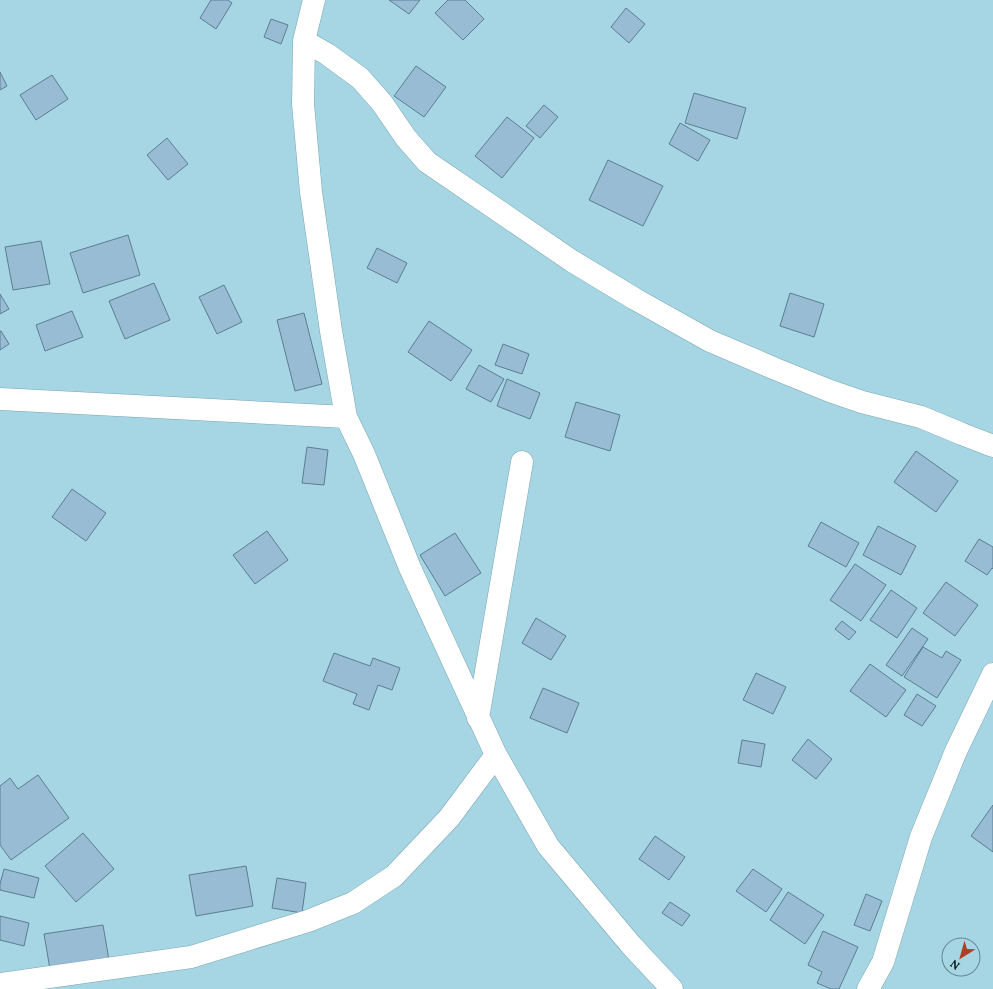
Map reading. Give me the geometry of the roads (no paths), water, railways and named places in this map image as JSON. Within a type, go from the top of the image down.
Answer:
[{"type":"street","points":[[314,0],[304,41],[303,104],[311,192],[331,331],[346,417],[364,454],[410,568],[496,755],[548,846],[631,945],[672,989]]},
{"type":"street","points":[[304,41],[327,54],[360,78],[382,103],[406,138],[427,162],[572,261],[635,299],[710,341],[778,370],[862,402],[921,417],[993,446]]},
{"type":"street","points":[[0,384],[28,401]]},
{"type":"street","points":[[0,399],[346,417]]},
{"type":"street","points":[[478,718],[522,462]]},
{"type":"street","points":[[868,989],[882,962],[921,837],[956,751],[993,674]]},
{"type":"street","points":[[0,984],[191,956],[308,921],[354,903],[394,876],[414,856],[449,818],[496,755]]}]
